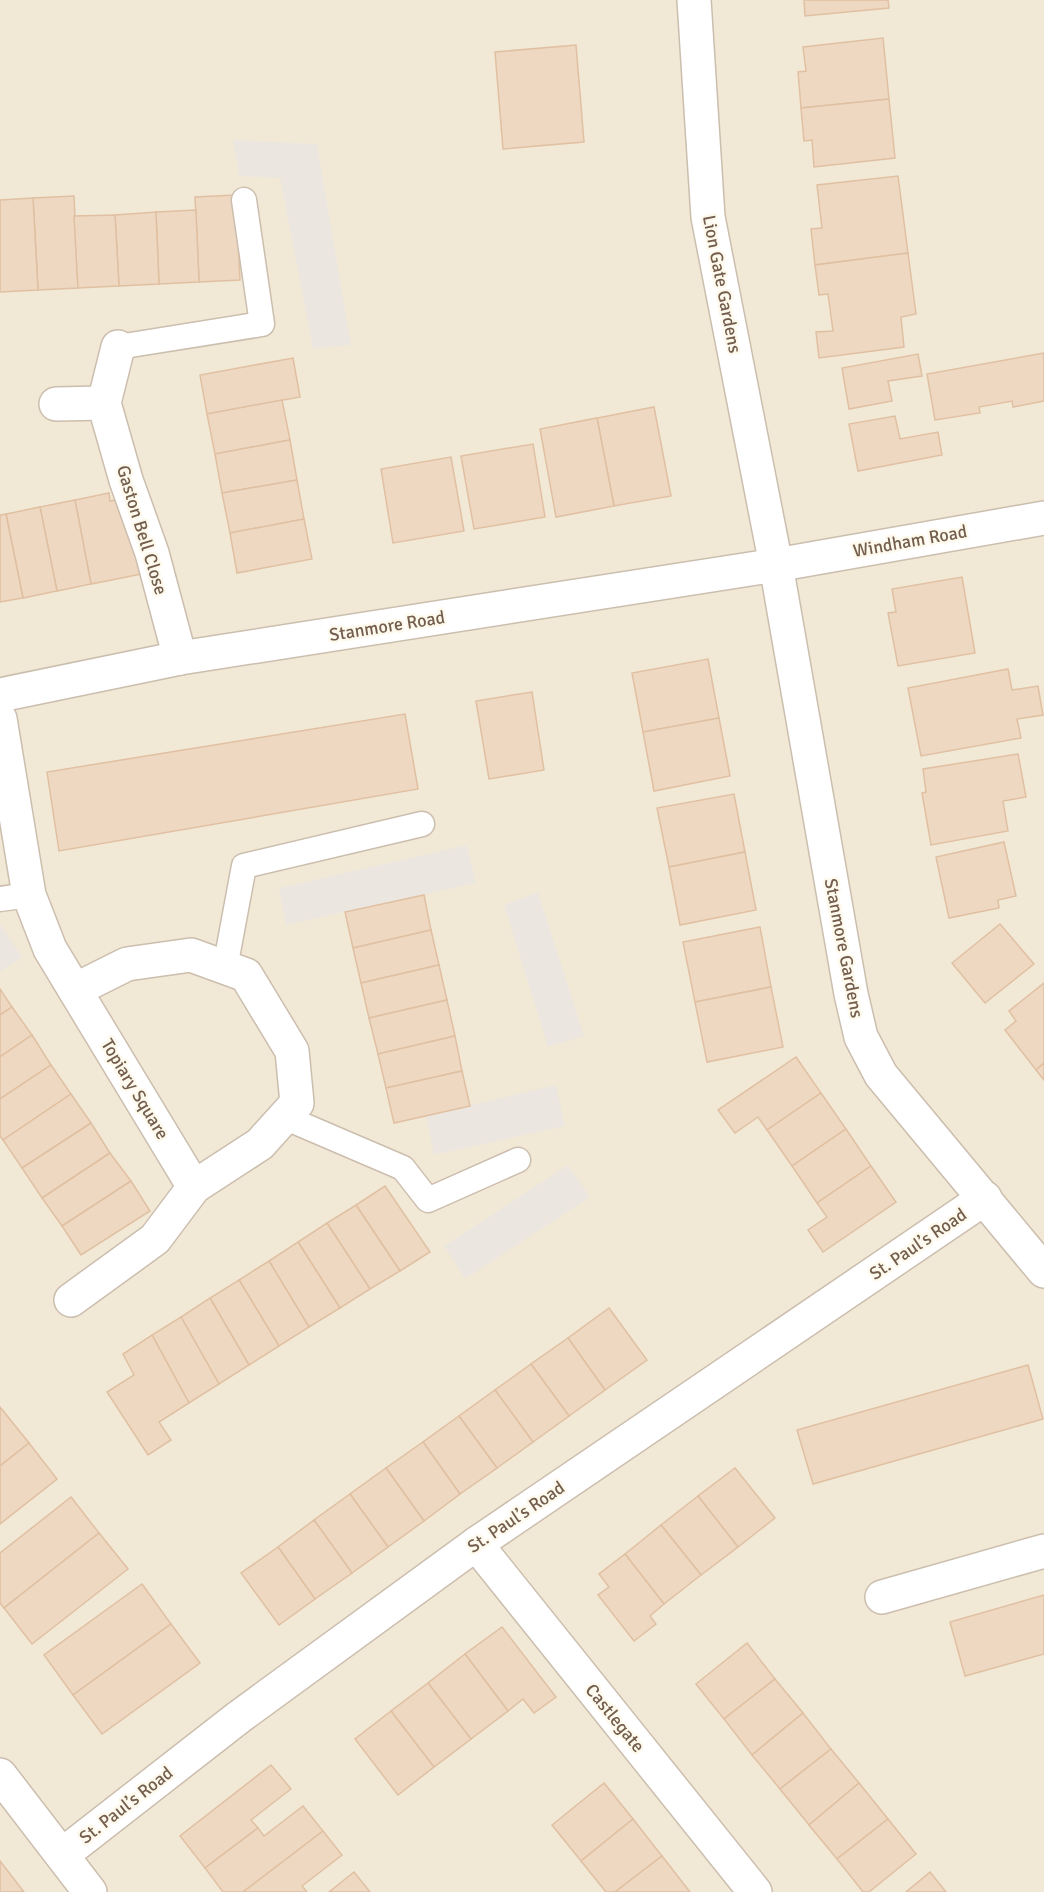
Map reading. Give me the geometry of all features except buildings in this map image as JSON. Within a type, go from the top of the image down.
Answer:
[{"type":"street","name":"Lion Gate Gardens","points":[[694,0],[708,216],[776,565]]},
{"type":"street","name":"Gaston Bell Close","points":[[118,347],[104,403],[126,480],[152,553],[180,658]]},
{"type":"street","points":[[56,405],[104,403]]},
{"type":"street","name":"Windham Road","points":[[776,565],[1044,518]]},
{"type":"street","name":"Stanmore Road","points":[[0,695],[180,658],[776,565]]},
{"type":"street","name":"Stanmore Gardens","points":[[776,565],[849,982],[861,1038],[881,1075],[1044,1271]]},
{"type":"street","name":"Topiary Square","points":[[0,718],[14,897],[50,949],[194,1187]]},
{"type":"street","points":[[71,1300],[155,1239],[194,1187],[260,1144],[297,1103],[292,1051],[246,975],[191,955],[127,964],[75,990]]},
{"type":"street","name":"St. Paul’s Road","points":[[62,1855],[239,1717],[476,1544],[985,1198]]},
{"type":"street","name":"Castlegate","points":[[476,1544],[755,1892]]},
{"type":"street","points":[[882,1597],[1044,1551]]},
{"type":"street","points":[[0,1775],[90,1892]]},
{"type":"lane","points":[[118,347],[262,324],[244,200]]},
{"type":"lane","points":[[225,968],[244,866],[422,824]]},
{"type":"lane","points":[[284,1117],[403,1168],[428,1200],[518,1160]]},
{"type":"shaded area","points":[[0,0],[1044,0],[1044,1892],[0,1892]]},
{"type":"shaded area","points":[[233,140],[317,144],[351,345],[313,349],[280,178],[239,176]]},
{"type":"shaded area","points":[[467,845],[476,883],[286,925],[279,888]]},
{"type":"shaded area","points":[[538,892],[584,1036],[548,1047],[504,905]]},
{"type":"shaded area","points":[[0,924],[22,957],[0,972]]},
{"type":"shaded area","points":[[556,1085],[565,1126],[434,1155],[426,1116]]},
{"type":"shaded area","points":[[568,1165],[590,1197],[465,1279],[444,1246]]}]
